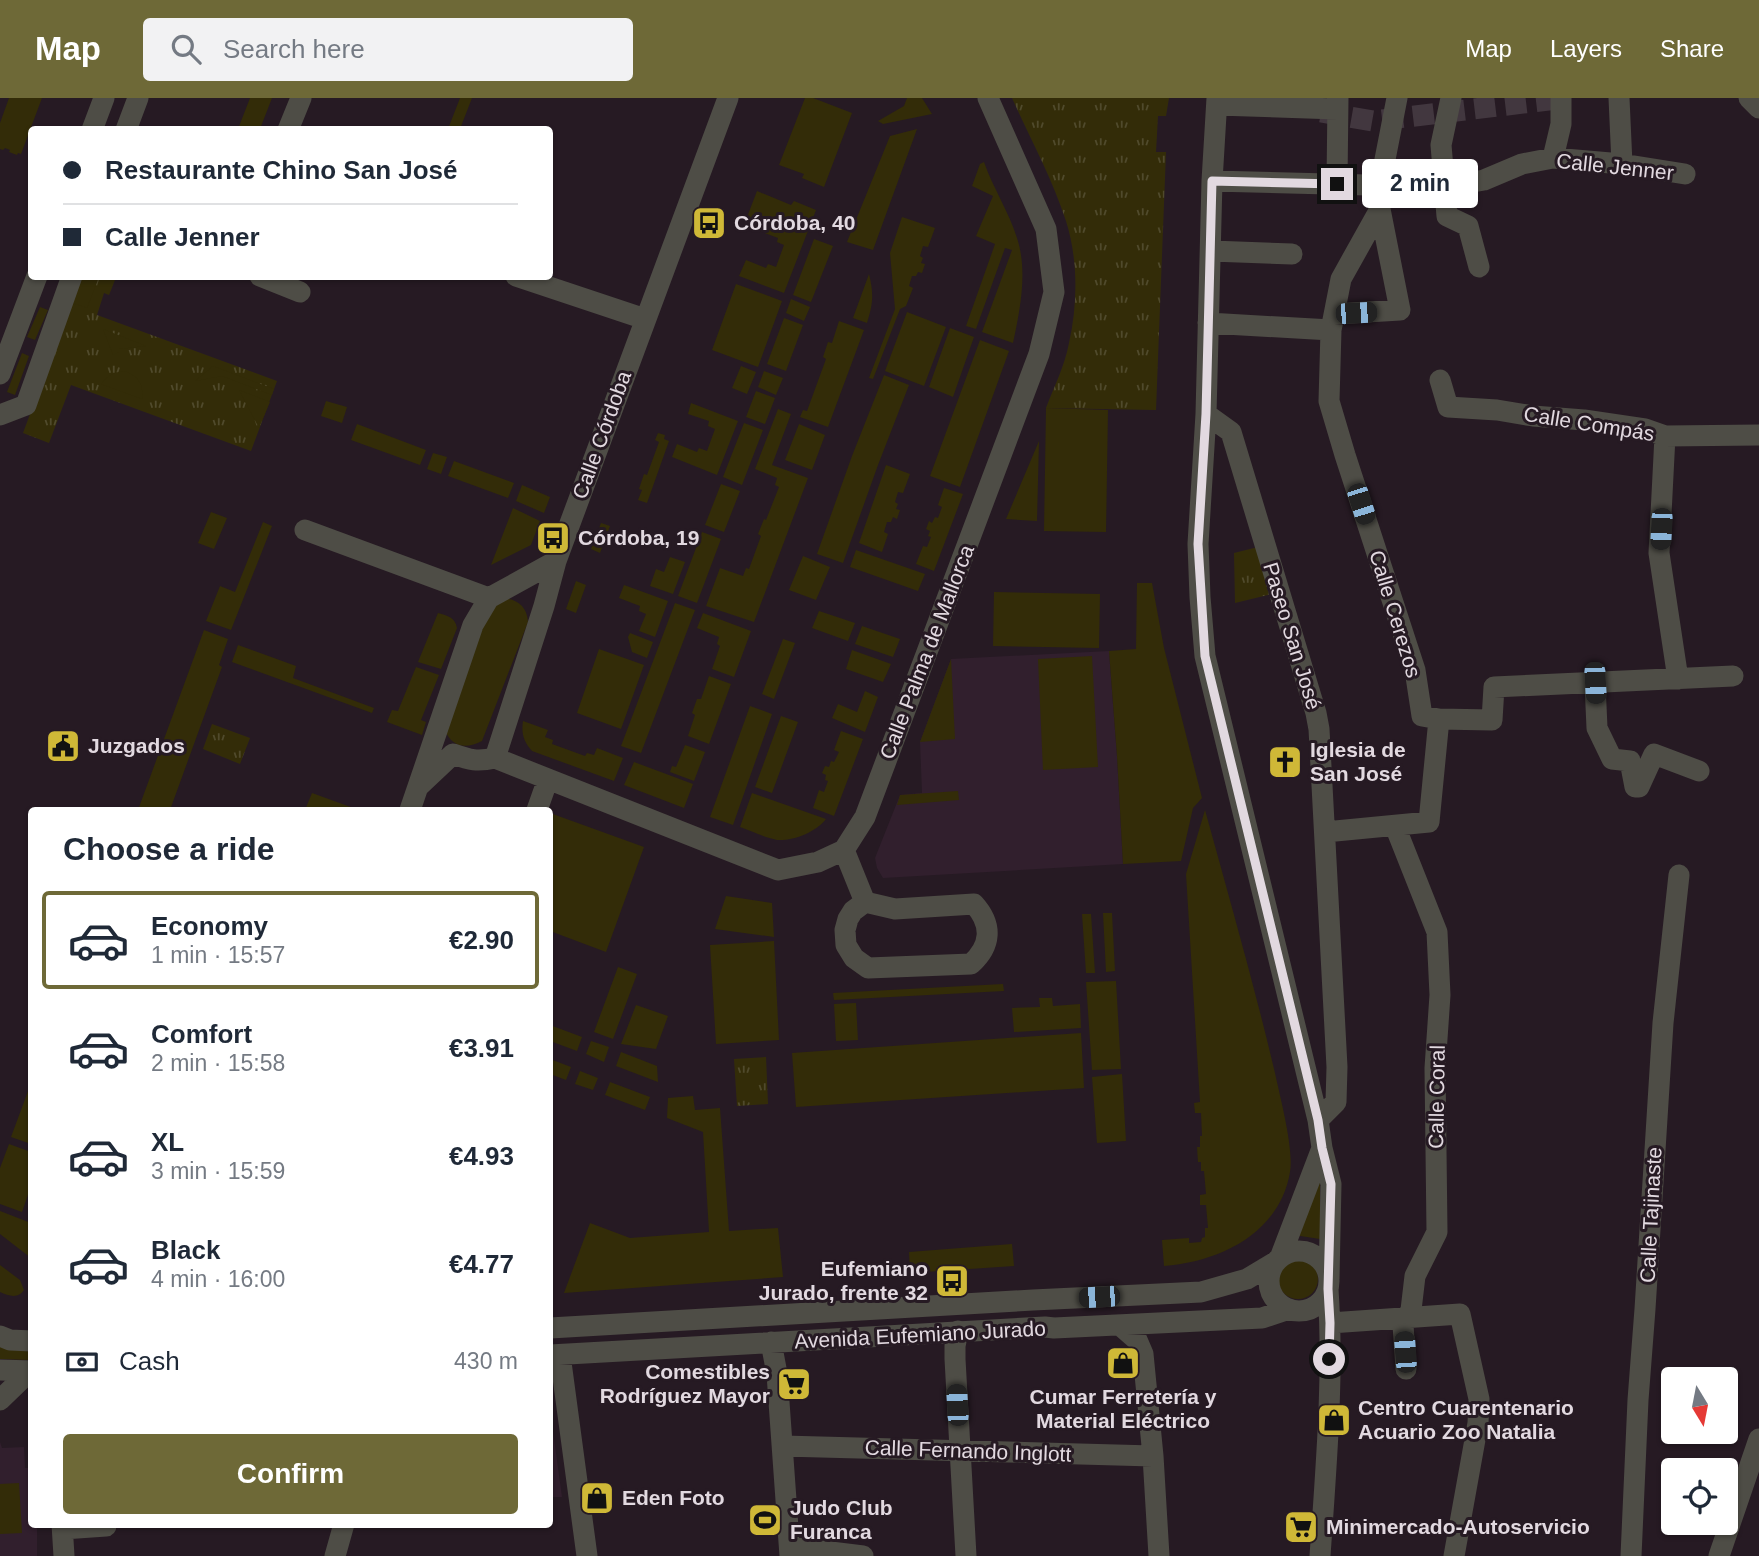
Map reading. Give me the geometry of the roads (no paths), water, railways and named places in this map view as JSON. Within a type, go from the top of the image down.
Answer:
[{"type":"street","points":[[94,126],[104,98]]},
{"type":"street","points":[[128,126],[138,98]]},
{"type":"street","points":[[290,126],[301,98]]},
{"type":"street","name":"Calle Córdoba","points":[[495,758],[556,561],[727,98]]},
{"type":"street","name":"Calle Palma de Mallorca","points":[[844,850],[865,817],[946,602],[1039,354],[1054,292],[1046,229],[988,98]]},
{"type":"street","name":"Calle Cerezos","points":[[1332,322],[1400,310],[1380,209],[1380,185],[1397,98]]},
{"type":"street","points":[[1451,98],[1441,145],[1447,216],[1468,226],[1479,267]]},
{"type":"street","points":[[1553,158],[1561,124],[1562,98]]},
{"type":"street","points":[[1619,98],[1622,164]]},
{"type":"street","points":[[1749,98],[1759,108]]},
{"type":"street","points":[[1322,1148],[1269,1279],[1274,1297],[1289,1309],[1299,1311],[1317,1305],[1324,1298],[1328,1284],[1331,1184],[1318,1120],[1205,656],[1198,544],[1206,414],[1212,181],[1217,101],[1338,103],[1337,184]]},
{"type":"street","name":"Calle Jenner","points":[[1212,181],[1445,187],[1484,180],[1521,164],[1553,158],[1622,164],[1685,174]]},
{"type":"street","name":"Calle Cerezos","points":[[1380,209],[1341,279],[1332,322],[1329,401],[1415,670],[1422,716],[1439,719]]},
{"type":"street","points":[[1210,251],[1292,254]]},
{"type":"street","points":[[0,374],[35,280]]},
{"type":"street","points":[[0,415],[26,405],[71,280]]},
{"type":"street","points":[[270,280],[300,292]]},
{"type":"street","points":[[528,280],[645,319]]},
{"type":"street","points":[[1209,323],[1332,322]]},
{"type":"street","name":"Calle Compás","points":[[1440,380],[1448,407],[1584,420],[1645,429],[1665,436],[1759,435]]},
{"type":"street","name":"Paseo San José","points":[[1206,414],[1231,432],[1319,729],[1336,1102],[1318,1120]]},
{"type":"street","points":[[1665,436],[1659,553],[1678,679]]},
{"type":"street","points":[[305,530],[489,598]]},
{"type":"street","points":[[411,807],[473,625],[489,598],[556,561]]},
{"type":"street","points":[[1325,832],[1429,822],[1439,719],[1492,720],[1494,687],[1733,676]]},
{"type":"street","points":[[1595,683],[1597,728],[1612,759],[1630,761],[1635,787],[1639,787],[1654,754],[1699,771]]},
{"type":"street","points":[[435,737],[453,754],[470,761],[495,758],[778,870],[818,862],[844,850],[865,902]]},
{"type":"street","points":[[419,786],[453,754]]},
{"type":"street","points":[[538,807],[548,779]]},
{"type":"street","name":"Calle Coral","points":[[1395,826],[1437,932],[1440,995],[1435,1068],[1437,1232],[1415,1276],[1411,1310],[1404,1325],[1406,1369]]},
{"type":"street","name":"Calle Tajinaste","points":[[1631,1556],[1638,1400],[1662,1037],[1678,875]]},
{"type":"street","points":[[865,902],[895,909],[974,904],[986,924],[986,946],[971,964],[869,968],[854,958],[846,944],[845,930],[853,911],[865,902]]},
{"type":"street","points":[[1278,1259],[1288,1253],[1307,1252],[1315,1255],[1327,1270],[1330,1323],[1327,1450],[1320,1556]]},
{"type":"street","name":"Avenida Eufemiano Jurado","points":[[553,1328],[1201,1292],[1247,1279],[1278,1259]]},
{"type":"street","name":"Avenida Eufemiano Jurado","points":[[555,1355],[958,1331],[1262,1318],[1289,1309]]},
{"type":"street","points":[[1330,1323],[1460,1314],[1479,1399],[1478,1423],[1454,1556]]},
{"type":"street","points":[[1121,1326],[1137,1340],[1143,1354],[1159,1556]]},
{"type":"street","points":[[958,1331],[954,1352],[966,1556]]},
{"type":"street","points":[[0,1336],[10,1340],[28,1341]]},
{"type":"street","points":[[771,1342],[776,1368],[790,1551],[863,1556]]},
{"type":"street","points":[[555,1355],[587,1556]]},
{"type":"street","points":[[0,1370],[28,1371]]},
{"type":"street","points":[[0,1400],[28,1374]]},
{"type":"street","points":[[1719,1556],[1759,1439]]},
{"type":"street","name":"Calle Fernando Inglott","points":[[783,1446],[1153,1456]]},
{"type":"street","points":[[62,1528],[64,1556]]},
{"type":"street","points":[[335,1556],[343,1528]]},
{"type":"tunnel","points":[[1321,112],[1373,121],[1566,98]]},
{"type":"place","name":"Córdoba, 40","points":[[709,223]]},
{"type":"place","name":"Córdoba, 19","points":[[553,538]]},
{"type":"place","name":"Juzgados","points":[[63,746]]},
{"type":"place","name":"Iglesia de San José","points":[[1285,762]]},
{"type":"place","name":"Eufemiano Jurado, frente 32","points":[[952,1281]]},
{"type":"place","name":"Cumar Ferretería y Material Eléctrico","points":[[1123,1363]]},
{"type":"place","name":"Comestibles Rodríguez Mayor","points":[[794,1384]]},
{"type":"place","name":"Centro Cuarentenario Acuario Zoo Natalia","points":[[1334,1420]]},
{"type":"place","name":"Eden Foto","points":[[597,1498]]},
{"type":"place","name":"Judo Club Furanca","points":[[765,1520]]},
{"type":"place","name":"Minimercado-Autoservicio","points":[[1301,1527]]}]
